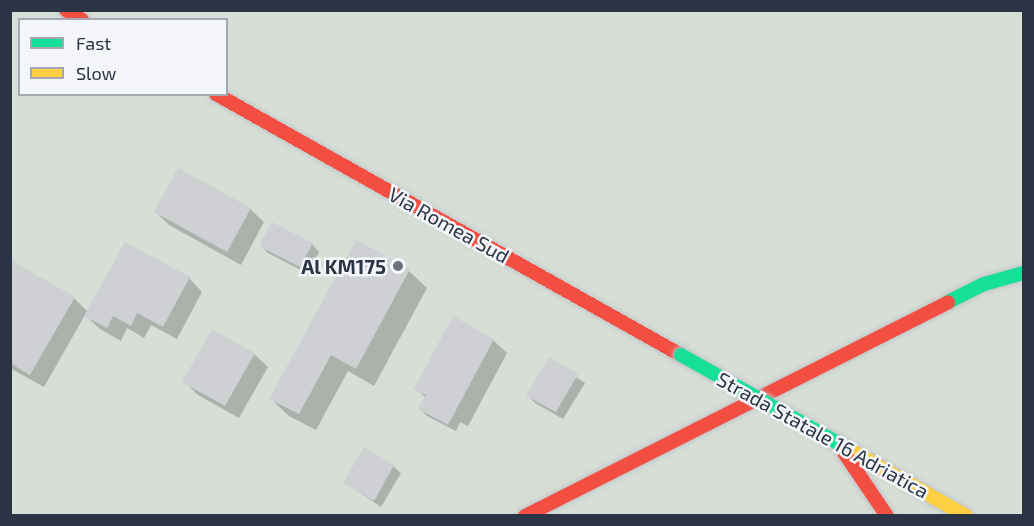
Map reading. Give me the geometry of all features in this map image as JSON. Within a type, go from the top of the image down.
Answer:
[{"type":"main road","points":[[66,10],[79,18]]},
{"type":"main road","name":"Via Romea Sud","points":[[220,96],[681,355]]},
{"type":"main road","points":[[525,516],[984,284],[1023,273]]},
{"type":"main road","name":"Strada Statale 16 Adriatica","points":[[681,355],[966,516]]},
{"type":"main road","points":[[836,442],[882,504],[887,516]]},
{"type":"shaded area","points":[[11,11],[1023,11],[1023,515],[11,515]]},
{"type":"building","points":[[178,168],[251,208],[227,252],[154,212]]},
{"type":"building","points":[[272,222],[313,243],[300,267],[259,246]]},
{"type":"building","points":[[356,240],[410,269],[356,369],[331,355],[299,414],[269,399]]},
{"type":"building","points":[[125,242],[190,277],[163,327],[137,313],[131,326],[113,316],[107,328],[84,316]]},
{"type":"building","points":[[10,260],[75,297],[30,375],[10,363]]},
{"type":"building","points":[[453,316],[494,339],[448,425],[418,409],[426,395],[414,389]]},
{"type":"building","points":[[212,329],[255,353],[225,406],[182,382]]},
{"type":"building","points":[[549,357],[578,374],[556,412],[526,396]]},
{"type":"building","points":[[364,447],[394,465],[374,501],[343,483]]},
{"type":"traffic: fast","points":[[948,302],[984,284],[1024,273]]},
{"type":"traffic: fast","points":[[681,355],[836,442]]},
{"type":"traffic: slow","points":[[836,442],[966,516]]},
{"type":"traffic: jam","points":[[66,10],[79,18]]},
{"type":"traffic: jam","points":[[220,96],[681,355]]},
{"type":"traffic: jam","points":[[525,516],[948,302]]},
{"type":"traffic: jam","points":[[843,451],[887,516]]},
{"type":"place","name":"Al KM175","points":[[398,266]]}]
